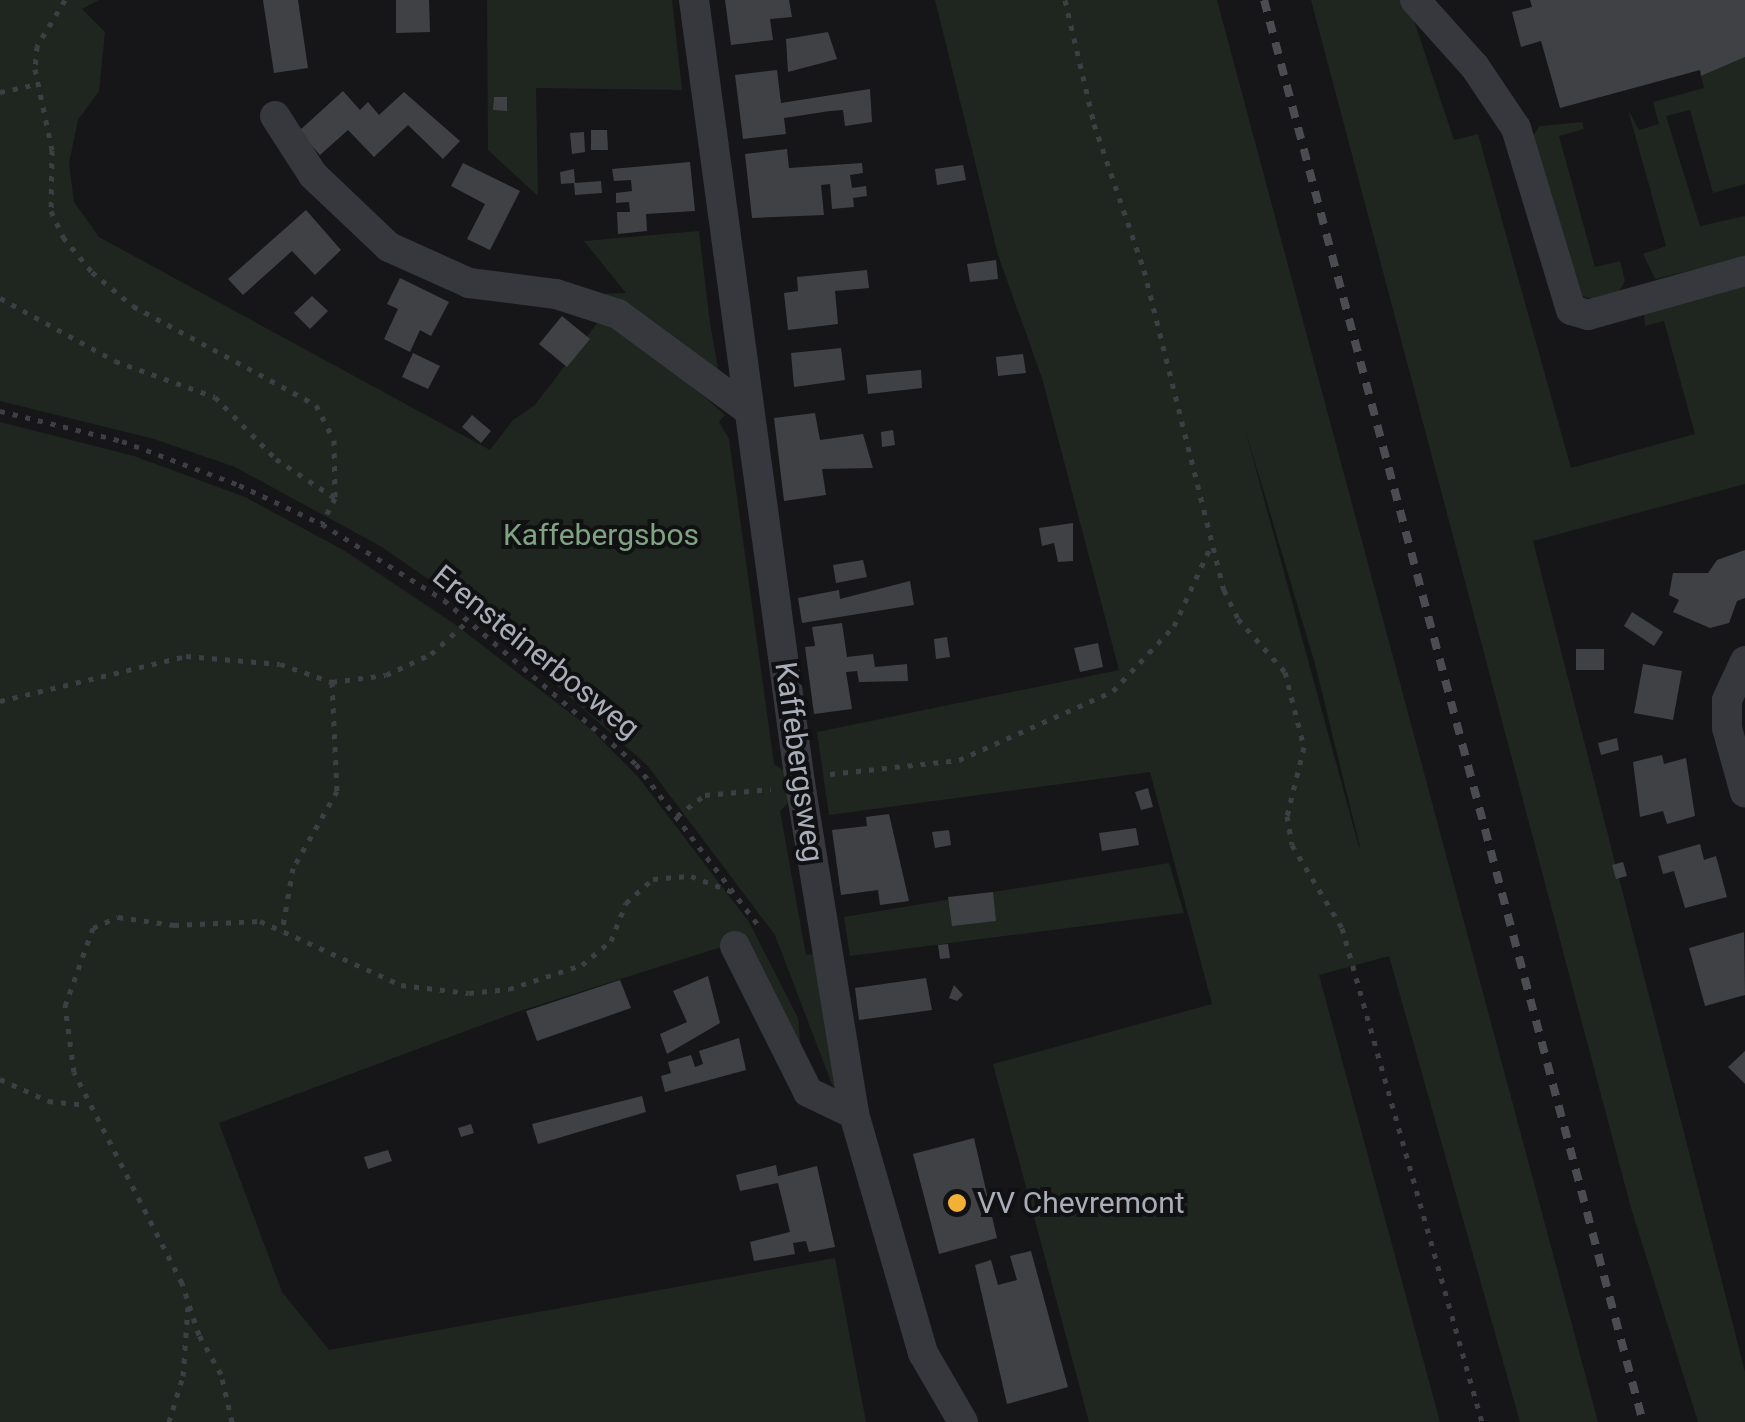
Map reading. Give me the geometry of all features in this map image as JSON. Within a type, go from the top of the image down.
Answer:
[{"type":"street","name":"Kaffebergsweg","points":[[694,0],[746,409],[800,783],[854,1114],[923,1354],[963,1422]]},
{"type":"street","points":[[1415,2],[1475,67],[1516,128],[1571,310],[1588,315],[1745,271]]},
{"type":"street","points":[[276,116],[313,175],[388,247],[469,283],[556,294],[604,307],[746,409]]},
{"type":"street","points":[[1745,661],[1726,700],[1727,728],[1745,793]]},
{"type":"street","points":[[735,946],[808,1092],[854,1114]]},
{"type":"path","points":[[65,0],[37,46],[38,84],[52,150],[51,211],[63,237],[92,272],[134,306],[316,406],[334,440],[335,498],[322,524]]},
{"type":"path","points":[[1064,0],[1094,124],[1144,270],[1211,546],[1238,619],[1285,672],[1304,747],[1287,816],[1292,845],[1342,928],[1482,1422]]},
{"type":"path","points":[[0,92],[38,84]]},
{"type":"path","points":[[0,298],[115,360],[215,397],[276,459],[335,498]]},
{"type":"path","name":"Erensteinerbosweg","points":[[0,411],[182,462],[322,524],[468,621],[617,745],[738,894],[764,934]]},
{"type":"path","points":[[677,816],[705,796],[800,783],[861,768],[958,760],[1114,691],[1166,638],[1211,546]]},
{"type":"path","points":[[0,701],[186,656],[249,658],[332,682],[386,675],[416,661],[468,621]]},
{"type":"path","points":[[282,932],[293,868],[325,822],[337,791],[332,682]]},
{"type":"path","points":[[232,1422],[221,1374],[114,1142],[88,1105],[64,1034],[65,1006],[93,928],[118,917],[174,925],[239,918],[282,932],[401,985],[469,993],[524,985],[582,964],[611,941],[626,903],[653,879],[691,876],[738,894]]},
{"type":"path","points":[[0,1079],[48,1101],[88,1105]]},
{"type":"path","points":[[169,1422],[183,1376],[188,1303]]},
{"type":"green space","name":"Kaffebergsbos","points":[[0,0],[99,0],[82,9],[105,32],[99,91],[78,120],[69,163],[74,202],[99,237],[490,450],[513,420],[535,405],[601,318],[649,348],[725,415],[719,422],[729,439],[774,764],[787,773],[791,800],[780,811],[806,955],[813,954],[839,1086],[833,1087],[775,935],[647,765],[464,604],[382,547],[235,467],[154,439],[0,401]]},
{"type":"green space","points":[[487,0],[672,0],[682,90],[536,88],[538,196],[488,150]]},
{"type":"green space","points":[[935,0],[1217,0],[1598,1422],[1520,1422],[1389,956],[1319,975],[1440,1422],[1089,1422],[993,1064],[1212,1004],[1150,772],[829,815],[817,732],[1119,670],[1042,378],[998,255]],"holes":[[[1245,429],[1315,664],[1360,847]]]},
{"type":"green space","points":[[1311,0],[1407,0],[1454,140],[1478,134],[1571,468],[1695,434],[1664,321],[1645,326],[1644,314],[1745,285],[1745,484],[1533,541],[1745,1372],[1745,1422],[1698,1422],[1631,1208]]},
{"type":"green space","points":[[1745,57],[1745,184],[1713,193],[1690,110],[1666,116],[1700,226],[1745,216],[1745,257],[1655,279],[1643,254],[1666,246],[1628,110],[1639,130],[1659,124],[1653,102],[1704,88],[1701,76]]},
{"type":"green space","points":[[1582,122],[1584,129],[1559,136],[1595,267],[1620,261],[1625,281],[1618,293],[1592,299],[1577,295],[1532,137],[1540,126]]},
{"type":"green space","points":[[699,231],[719,374],[595,294],[626,293],[584,241]]},
{"type":"green space","points":[[0,422],[134,456],[245,497],[345,551],[456,625],[592,730],[639,778],[749,922],[798,1018],[801,1052],[740,941],[517,1012],[219,1123],[282,1292],[329,1350],[835,1258],[866,1422],[0,1422]]},
{"type":"green space","points":[[1169,863],[1184,913],[850,956],[844,917]]},
{"type":"building","points":[[263,0],[298,0],[308,68],[274,73]]},
{"type":"building","points":[[396,0],[429,0],[430,32],[396,33]]},
{"type":"building","points":[[725,0],[789,0],[792,17],[770,19],[773,40],[731,45]]},
{"type":"building","points":[[1530,0],[1745,0],[1745,57],[1701,76],[1700,70],[1560,108],[1541,41],[1521,47],[1512,12],[1532,7]]},
{"type":"building","points":[[828,32],[837,59],[788,72],[786,39]]},
{"type":"building","points":[[777,70],[781,103],[870,89],[872,122],[845,126],[843,110],[830,111],[784,118],[786,134],[743,139],[735,75]]},
{"type":"building","points":[[343,91],[360,110],[368,102],[379,115],[404,92],[460,141],[443,159],[408,125],[374,157],[348,130],[320,155],[299,131]]},
{"type":"building","points":[[494,97],[507,97],[507,111],[493,110]]},
{"type":"building","points":[[591,130],[607,130],[608,150],[591,150]]},
{"type":"building","points":[[584,132],[585,152],[572,154],[570,133]]},
{"type":"building","points":[[787,149],[789,168],[862,163],[863,173],[850,175],[852,188],[866,186],[867,196],[853,198],[854,207],[832,209],[830,184],[821,185],[824,215],[752,218],[745,154]]},
{"type":"building","points":[[690,162],[695,211],[646,214],[647,231],[618,234],[617,212],[630,212],[629,202],[616,203],[616,193],[632,191],[631,180],[614,181],[612,169]]},
{"type":"building","points":[[463,163],[520,191],[490,250],[467,239],[485,204],[451,186]]},
{"type":"building","points":[[963,165],[966,180],[937,185],[935,169]]},
{"type":"building","points":[[574,169],[575,183],[601,181],[602,193],[575,195],[574,183],[561,184],[560,172]]},
{"type":"building","points":[[306,210],[341,250],[315,275],[292,251],[243,295],[228,279]]},
{"type":"building","points":[[996,260],[998,279],[970,282],[967,264]]},
{"type":"building","points":[[867,270],[869,288],[835,291],[838,324],[788,330],[784,293],[798,291],[797,277]]},
{"type":"building","points":[[400,278],[449,302],[431,336],[420,330],[410,352],[384,339],[398,309],[387,304]]},
{"type":"building","points":[[312,296],[328,311],[310,329],[294,313]]},
{"type":"building","points":[[562,316],[590,339],[567,367],[539,344]]},
{"type":"building","points":[[841,348],[845,380],[794,387],[791,353]]},
{"type":"building","points":[[413,353],[440,366],[428,389],[402,377]]},
{"type":"building","points":[[1023,354],[1026,373],[998,376],[996,357]]},
{"type":"building","points":[[921,370],[922,388],[868,394],[866,375]]},
{"type":"building","points":[[815,413],[820,440],[863,434],[873,468],[822,469],[826,495],[784,501],[774,418]]},
{"type":"building","points":[[472,415],[491,431],[481,443],[462,427]]},
{"type":"building","points":[[893,430],[895,445],[882,447],[881,432]]},
{"type":"building","points":[[1073,523],[1073,561],[1058,562],[1054,543],[1042,546],[1039,528]]},
{"type":"building","points":[[1745,550],[1745,598],[1737,601],[1729,623],[1710,628],[1673,612],[1679,600],[1669,595],[1673,573],[1708,573],[1717,560]]},
{"type":"building","points":[[863,560],[867,577],[836,583],[833,565]]},
{"type":"building","points":[[910,581],[914,605],[802,623],[798,598],[839,590],[840,599]]},
{"type":"building","points":[[1632,612],[1663,632],[1654,646],[1624,626]]},
{"type":"building","points":[[842,623],[847,657],[873,654],[875,667],[907,664],[908,681],[859,682],[857,671],[846,672],[852,709],[814,714],[805,647],[815,646],[812,627]]},
{"type":"building","points":[[947,637],[950,657],[936,659],[934,639]]},
{"type":"building","points":[[1098,643],[1103,667],[1080,672],[1074,648]]},
{"type":"building","points":[[1576,649],[1604,649],[1604,670],[1576,670]]},
{"type":"building","points":[[1643,664],[1682,671],[1673,720],[1634,713]]},
{"type":"building","points":[[1617,738],[1619,750],[1601,755],[1598,743]]},
{"type":"building","points":[[1662,755],[1664,764],[1686,758],[1695,816],[1667,824],[1663,811],[1640,817],[1633,762]]},
{"type":"building","points":[[1148,788],[1153,807],[1141,810],[1135,792]]},
{"type":"building","points":[[889,814],[909,901],[880,905],[878,890],[841,895],[832,830],[867,826],[866,817]]},
{"type":"building","points":[[1136,828],[1139,845],[1102,851],[1099,833]]},
{"type":"building","points":[[949,830],[951,845],[935,848],[932,832]]},
{"type":"building","points":[[1700,844],[1704,860],[1716,856],[1727,897],[1685,908],[1674,871],[1663,874],[1658,856]]},
{"type":"building","points":[[1623,862],[1627,876],[1616,879],[1612,865]]},
{"type":"building","points":[[993,892],[996,921],[952,926],[948,897]]},
{"type":"building","points":[[1744,932],[1745,995],[1705,1006],[1689,948]]},
{"type":"building","points":[[948,944],[950,958],[940,959],[938,945]]},
{"type":"building","points":[[708,976],[720,1023],[667,1054],[660,1034],[687,1022],[673,991]]},
{"type":"building","points":[[926,978],[932,1010],[859,1020],[855,988]]},
{"type":"building","points":[[620,980],[631,1008],[537,1041],[526,1011]]},
{"type":"building","points":[[954,985],[963,995],[957,1001],[949,998]]},
{"type":"building","points":[[739,1038],[746,1070],[665,1092],[661,1076],[671,1073],[668,1062],[691,1055],[695,1067],[703,1064],[699,1051]]},
{"type":"building","points":[[1745,1051],[1745,1084],[1728,1067]]},
{"type":"building","points":[[642,1096],[646,1112],[538,1144],[532,1124]]},
{"type":"building","points":[[471,1124],[474,1133],[461,1137],[458,1128]]},
{"type":"building","name":"VV Chevremont","points":[[974,1138],[997,1238],[939,1254],[913,1154]]},
{"type":"building","points":[[388,1150],[392,1161],[368,1169],[364,1157]]},
{"type":"building","points":[[776,1165],[778,1176],[817,1166],[835,1247],[809,1252],[806,1241],[793,1243],[795,1254],[754,1261],[750,1242],[790,1232],[778,1183],[740,1191],[736,1175]]},
{"type":"building","points":[[1031,1251],[1068,1387],[1007,1404],[975,1265],[991,1260],[998,1285],[1017,1280],[1010,1256]]},
{"type":"railway","points":[[1264,0],[1643,1422]]},
{"type":"place","name":"VV Chevremont","points":[[957,1203]]}]
